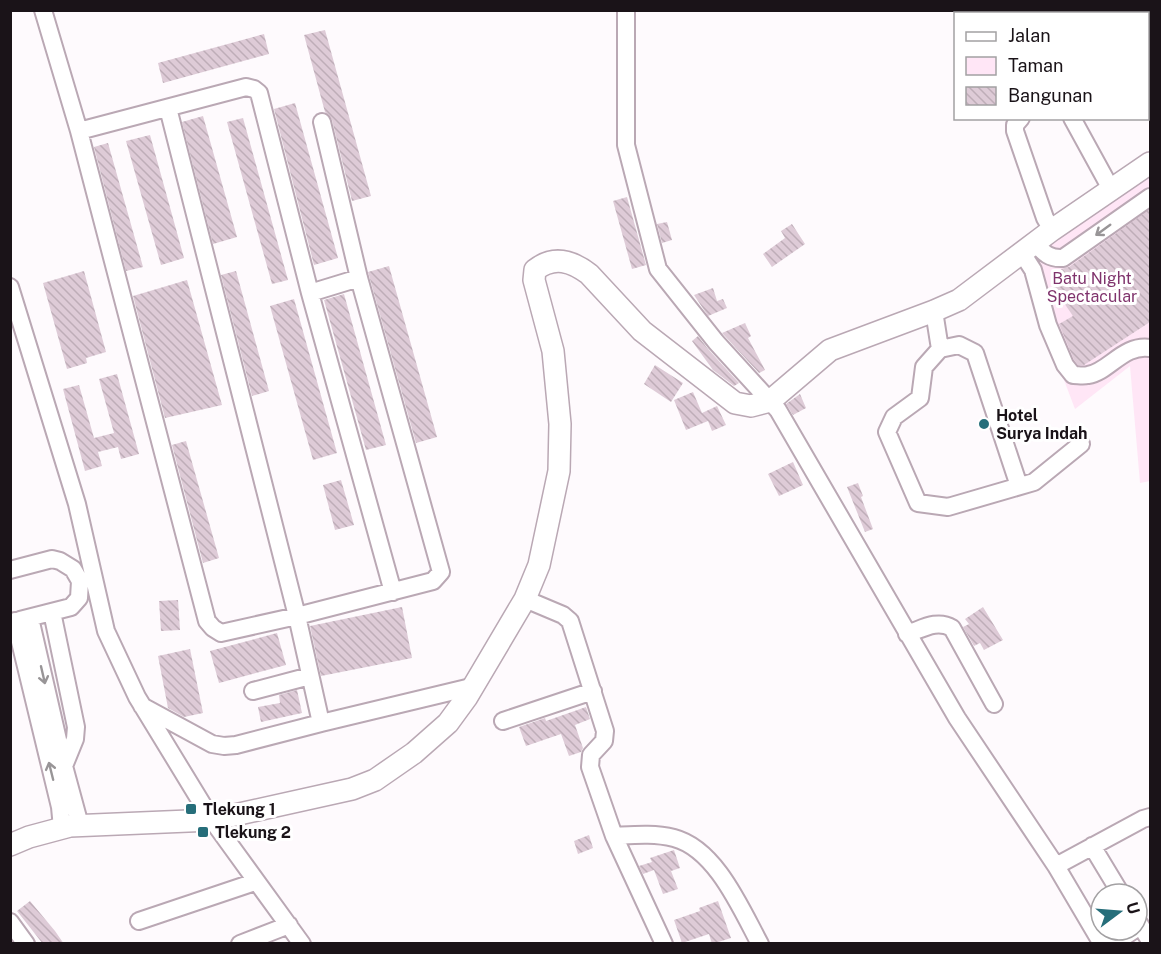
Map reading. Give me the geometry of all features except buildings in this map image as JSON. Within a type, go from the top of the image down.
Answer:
[{"type":"main road","points":[[10,845],[29,837],[71,826],[212,820],[352,789],[375,780],[414,753],[448,723],[467,697],[525,599],[539,565],[561,455],[553,351],[534,280],[535,270],[555,261],[567,261],[579,267],[589,274],[642,331],[735,403],[751,406],[770,401],[830,350],[959,300],[1052,230],[1150,163]]},
{"type":"street","points":[[43,10],[80,131],[207,621],[221,633],[433,581],[439,576],[441,568],[359,278],[322,122]]},
{"type":"street","points":[[626,10],[626,145],[656,264],[662,277],[716,342],[778,410],[957,718],[1056,866],[1102,944]]},
{"type":"street","points":[[80,131],[246,87],[254,88],[259,93],[310,292],[393,592]]},
{"type":"street","points":[[168,108],[297,616],[321,723]]},
{"type":"street","points":[[1019,120],[1015,125],[1015,131],[1045,218],[1052,230]]},
{"type":"street","points":[[1073,120],[1112,191]]},
{"type":"street","points":[[1150,197],[1063,258],[1051,258],[1029,248],[1048,325],[1065,365],[1073,375],[1090,375],[1133,349],[1150,348]]},
{"type":"street","points":[[310,292],[359,278]]},
{"type":"street","points":[[10,287],[77,504],[106,631],[142,706],[212,820],[302,944]]},
{"type":"street","points":[[934,311],[940,349]]},
{"type":"street","points":[[1019,486],[975,353],[959,345],[940,349],[924,367],[920,398],[894,417],[887,432],[918,502],[948,507],[1034,482],[1081,444]]},
{"type":"street","points":[[10,570],[52,559],[73,568],[80,582],[80,592],[72,607],[18,620]]},
{"type":"street","points":[[525,599],[563,615],[570,621],[605,731],[605,737],[591,754],[590,767],[614,836],[664,944]]},
{"type":"street","points":[[52,612],[76,727],[75,739],[64,766]]},
{"type":"street","points":[[18,620],[64,766],[71,826]]},
{"type":"street","points":[[18,620],[60,807],[71,826]]},
{"type":"street","points":[[907,634],[937,623],[952,628],[994,704]]},
{"type":"street","points":[[254,691],[310,676]]},
{"type":"street","points":[[142,706],[212,744],[224,746],[236,745],[471,687]]},
{"type":"street","points":[[503,721],[593,691]]},
{"type":"street","points":[[1056,866],[1150,817]]},
{"type":"street","points":[[614,836],[656,835],[688,843],[709,861],[728,885],[760,944]]},
{"type":"street","points":[[1092,846],[1114,882]]},
{"type":"street","points":[[139,921],[255,882]]},
{"type":"street","points":[[10,922],[26,944]]},
{"type":"street","points":[[240,944],[289,926]]},
{"type":"green space","name":"Batu Night Spectacular","points":[[1150,174],[1150,481],[1140,483],[1130,366],[1075,409],[1020,264],[1122,196]]},
{"type":"place","name":"Hotel Surya Indah","points":[[984,424]]},
{"type":"place","name":"Tlekung 1","points":[[191,809]]},
{"type":"place","name":"Tlekung 2","points":[[203,832]]}]
